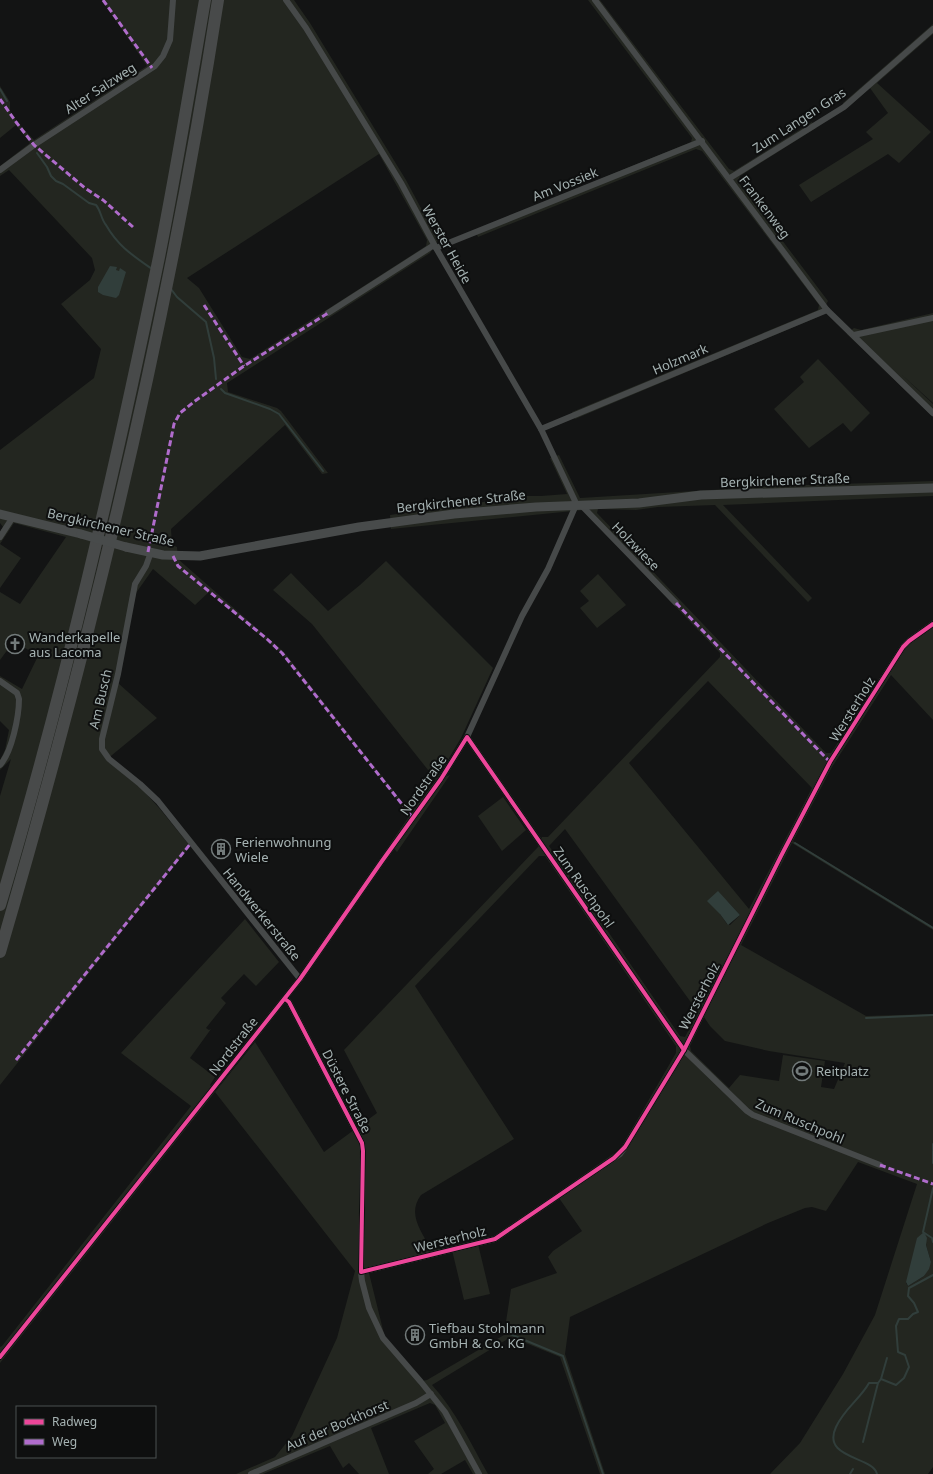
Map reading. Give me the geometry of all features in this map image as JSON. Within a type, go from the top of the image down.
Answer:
[{"type":"highway","points":[[0,905],[38,772],[74,634],[126,416],[179,153],[205,0]]},
{"type":"highway","points":[[0,952],[33,840],[80,664],[122,496],[170,269],[207,70],[218,0]]},
{"type":"street","name":"Alter Salzweg","points":[[0,170],[34,145],[155,66],[163,56],[170,40],[173,0]]},
{"type":"street","name":"Werster Heide","points":[[286,0],[306,28],[397,176],[435,246],[541,429],[579,505]]},
{"type":"street","name":"Frankenweg","points":[[596,0],[828,310],[933,413]]},
{"type":"street","name":"Zum Langen Gras","points":[[730,178],[844,107],[933,29]]},
{"type":"street","name":"Am Vossiek","points":[[328,313],[435,246],[702,141]]},
{"type":"street","name":"Holzmark","points":[[541,429],[828,310]]},
{"type":"street","points":[[854,335],[933,318]]},
{"type":"street","name":"Bergkirchener Straße","points":[[0,514],[126,547],[173,556],[200,556],[399,521],[521,508],[639,503],[701,495],[933,488]]},
{"type":"street","name":"Holzwiese","points":[[579,505],[676,603]]},
{"type":"street","name":"Nordstraße","points":[[0,1357],[257,1032],[285,999],[441,779],[467,737],[522,616],[579,505]]},
{"type":"street","points":[[0,537],[13,517]]},
{"type":"street","name":"Am Busch","points":[[109,759],[102,749],[102,739],[118,674],[135,584],[146,566],[151,552]]},
{"type":"street","name":"Wersterholz","points":[[361,1272],[495,1238],[620,1154],[684,1050],[781,856],[830,762],[903,647],[933,624]]},
{"type":"street","points":[[0,682],[17,692],[20,699],[10,748],[0,765]]},
{"type":"street","name":"Zum Ruschpohl","points":[[467,737],[684,1050],[747,1111],[880,1165]]},
{"type":"street","name":"Handwerkerstraße","points":[[109,759],[158,801],[300,979]]},
{"type":"street","name":"Düstere Straße","points":[[285,999],[289,1002],[362,1143],[361,1272],[369,1308],[383,1338],[431,1394],[448,1417],[479,1474]]},
{"type":"street","name":"Auf der Bockhorst","points":[[251,1474],[416,1404],[431,1394]]},
{"type":"shaded area","points":[[102,0],[294,0],[310,23],[406,180],[438,240],[430,253],[227,383],[228,392],[277,408],[281,411],[328,473],[322,474],[285,425],[171,529],[172,545],[177,547],[178,559],[284,652],[411,813],[436,780],[450,775],[397,852],[390,844],[410,815],[282,654],[209,592],[195,605],[153,569],[136,593],[118,683],[157,718],[106,760],[140,787],[190,846],[0,1085],[0,796],[11,759],[0,770],[0,760],[5,750],[9,730],[0,721],[0,676],[22,689],[38,656],[14,641],[0,660],[0,592],[20,604],[66,537],[14,523],[0,544],[0,532],[3,527],[0,523],[0,450],[94,378],[101,349],[61,304],[90,280],[95,270],[92,258],[9,170],[0,176],[0,166],[30,143],[16,125],[0,138],[0,86],[10,102],[10,111],[17,122],[34,140],[147,66]],"holes":[[[379,154],[427,240],[426,246],[250,359],[242,357],[199,288],[187,278]]]},
{"type":"shaded area","points":[[588,0],[600,0],[729,169],[734,171],[812,122],[816,128],[740,176],[738,182],[828,301],[820,316],[575,419],[572,412],[818,310],[819,305],[702,151],[696,149],[478,237],[475,230],[691,142],[692,138]]},
{"type":"shaded area","points":[[933,24],[933,34],[877,83],[931,132],[899,163],[888,154],[811,202],[799,185],[873,139],[866,132],[888,113],[870,88],[847,108],[843,103]]},
{"type":"shaded area","points":[[110,266],[117,267],[116,270],[119,271],[120,268],[126,272],[119,295],[116,298],[103,295],[98,292],[98,287]]},
{"type":"shaded area","points":[[933,313],[933,403],[901,374],[933,404],[933,417],[847,334],[854,328],[861,330]]},
{"type":"shaded area","points":[[818,359],[870,413],[851,432],[843,423],[809,448],[774,409],[804,382],[800,377]]},
{"type":"shaded area","points":[[559,455],[580,498],[776,486],[933,481],[933,496],[723,505],[812,598],[808,602],[715,505],[658,507],[636,510],[598,509],[597,513],[826,753],[831,753],[904,641],[933,620],[933,720],[891,675],[832,767],[793,841],[933,927],[933,930],[792,843],[741,945],[866,1016],[933,1014],[933,1467],[928,1474],[770,1474],[800,1443],[843,1374],[875,1315],[917,1184],[858,1162],[826,1211],[812,1207],[805,1208],[768,1223],[570,1317],[565,1354],[605,1474],[600,1474],[560,1357],[511,1337],[432,1385],[456,1417],[488,1474],[473,1474],[465,1460],[441,1474],[428,1474],[434,1469],[414,1441],[445,1423],[435,1405],[430,1403],[371,1428],[389,1474],[359,1474],[349,1463],[343,1468],[330,1446],[263,1474],[236,1474],[275,1457],[292,1436],[337,1338],[355,1271],[215,1092],[255,1042],[324,1152],[377,1113],[344,1050],[538,847],[542,837],[548,837],[720,657],[720,653],[583,510],[391,529],[390,515],[518,496],[567,494],[550,458]],"holes":[[[708,681],[812,788],[749,909],[629,763]],[[565,829],[698,1012],[685,1037],[680,1036],[549,846]],[[539,856],[545,856],[676,1046],[676,1053],[622,1146],[616,1152],[553,1196],[559,1198],[582,1231],[553,1251],[548,1257],[557,1273],[511,1289],[504,1335],[427,1380],[422,1381],[385,1338],[369,1273],[452,1250],[430,1248],[415,1215],[417,1202],[421,1195],[514,1139],[415,986]],[[727,901],[740,915],[730,925],[727,924],[720,914]],[[704,1017],[710,1026],[725,1041],[769,1051],[845,1063],[834,1089],[821,1087],[825,1061],[783,1055],[779,1081],[740,1075],[729,1088],[691,1051],[690,1046]],[[928,1241],[926,1245],[931,1262],[924,1276],[908,1286],[906,1283]]]},
{"type":"shaded area","points":[[0,544],[21,558],[0,588]]},
{"type":"shaded area","points":[[386,561],[493,668],[461,738],[436,780],[312,624],[273,590],[291,573],[328,611],[360,585]]},
{"type":"shaded area","points":[[598,574],[626,605],[597,628],[580,608],[589,601],[580,591]]},
{"type":"shaded area","points":[[503,797],[526,830],[502,851],[478,816]]},
{"type":"shaded area","points":[[718,891],[740,915],[728,925],[720,914],[707,901]]},
{"type":"shaded area","points":[[245,919],[279,962],[256,986],[244,974],[221,998],[226,1003],[206,1028],[209,1030],[211,1029],[190,1058],[215,1077],[210,1085],[215,1092],[0,1363],[0,1347],[191,1106],[121,1053]]},
{"type":"shaded area","points":[[924,1232],[927,1238],[926,1245],[931,1262],[929,1269],[924,1276],[908,1286],[906,1282],[917,1238]]},
{"type":"shaded area","points":[[478,1244],[490,1294],[464,1300],[452,1250]]},
{"type":"waterway","points":[[0,89],[7,101]]},
{"type":"waterway","points":[[37,153],[47,167],[51,176],[89,203],[96,205],[104,223],[115,239],[152,269]]},
{"type":"waterway","points":[[171,289],[177,297],[206,322],[214,358],[216,379]]},
{"type":"waterway","points":[[221,389],[225,393],[270,409],[279,414],[323,471]]},
{"type":"waterway","points":[[795,843],[933,928]]},
{"type":"waterway","points":[[866,1018],[933,1015]]},
{"type":"waterway","points":[[933,1144],[933,1150]]},
{"type":"waterway","points":[[933,1151],[933,1163]]},
{"type":"waterway","points":[[933,1188],[923,1232],[932,1238],[933,1242]]},
{"type":"waterway","points":[[877,1474],[873,1468],[867,1464],[841,1451],[836,1445],[833,1437],[839,1421],[862,1394],[869,1383],[878,1383],[881,1379],[896,1385],[904,1378],[909,1367],[905,1355],[898,1352],[896,1326],[899,1319],[908,1319],[913,1314],[918,1312],[914,1303],[908,1296],[909,1288],[933,1275]]},
{"type":"waterway","points":[[510,1334],[563,1356],[603,1474]]},
{"type":"waterway","points":[[881,1379],[887,1358]]},
{"type":"waterway","points":[[863,1442],[878,1383]]},
{"type":"waterway","points":[[850,1474],[853,1469]]},
{"type":"marked path","points":[[103,0],[152,68]]},
{"type":"marked path","points":[[0,99],[34,145],[85,188],[103,200],[133,227]]},
{"type":"marked path","points":[[204,305],[244,366]]},
{"type":"marked path","points":[[148,552],[174,424],[180,413],[244,366],[328,313]]},
{"type":"marked path","points":[[173,556],[178,566],[282,653],[413,818]]},
{"type":"marked path","points":[[676,603],[830,762]]},
{"type":"marked path","points":[[16,1060],[191,843]]},
{"type":"marked path","points":[[880,1165],[933,1184]]},
{"type":"cycle path","points":[[285,999],[289,1002],[362,1143],[361,1272],[495,1239],[614,1158],[625,1147],[684,1050],[781,856],[830,762],[903,647],[933,624]]},
{"type":"cycle path","points":[[0,1357],[300,979],[441,779],[467,737],[684,1050]]},
{"type":"place","name":"Wanderkapelle aus Lacoma","points":[[15,644]]},
{"type":"place","name":"Ferienwohnung Wiele","points":[[221,849]]},
{"type":"place","name":"Reitplatz","points":[[802,1071]]},
{"type":"place","name":"Tiefbau Stohlmann GmbH & Co. KG","points":[[415,1335]]}]
